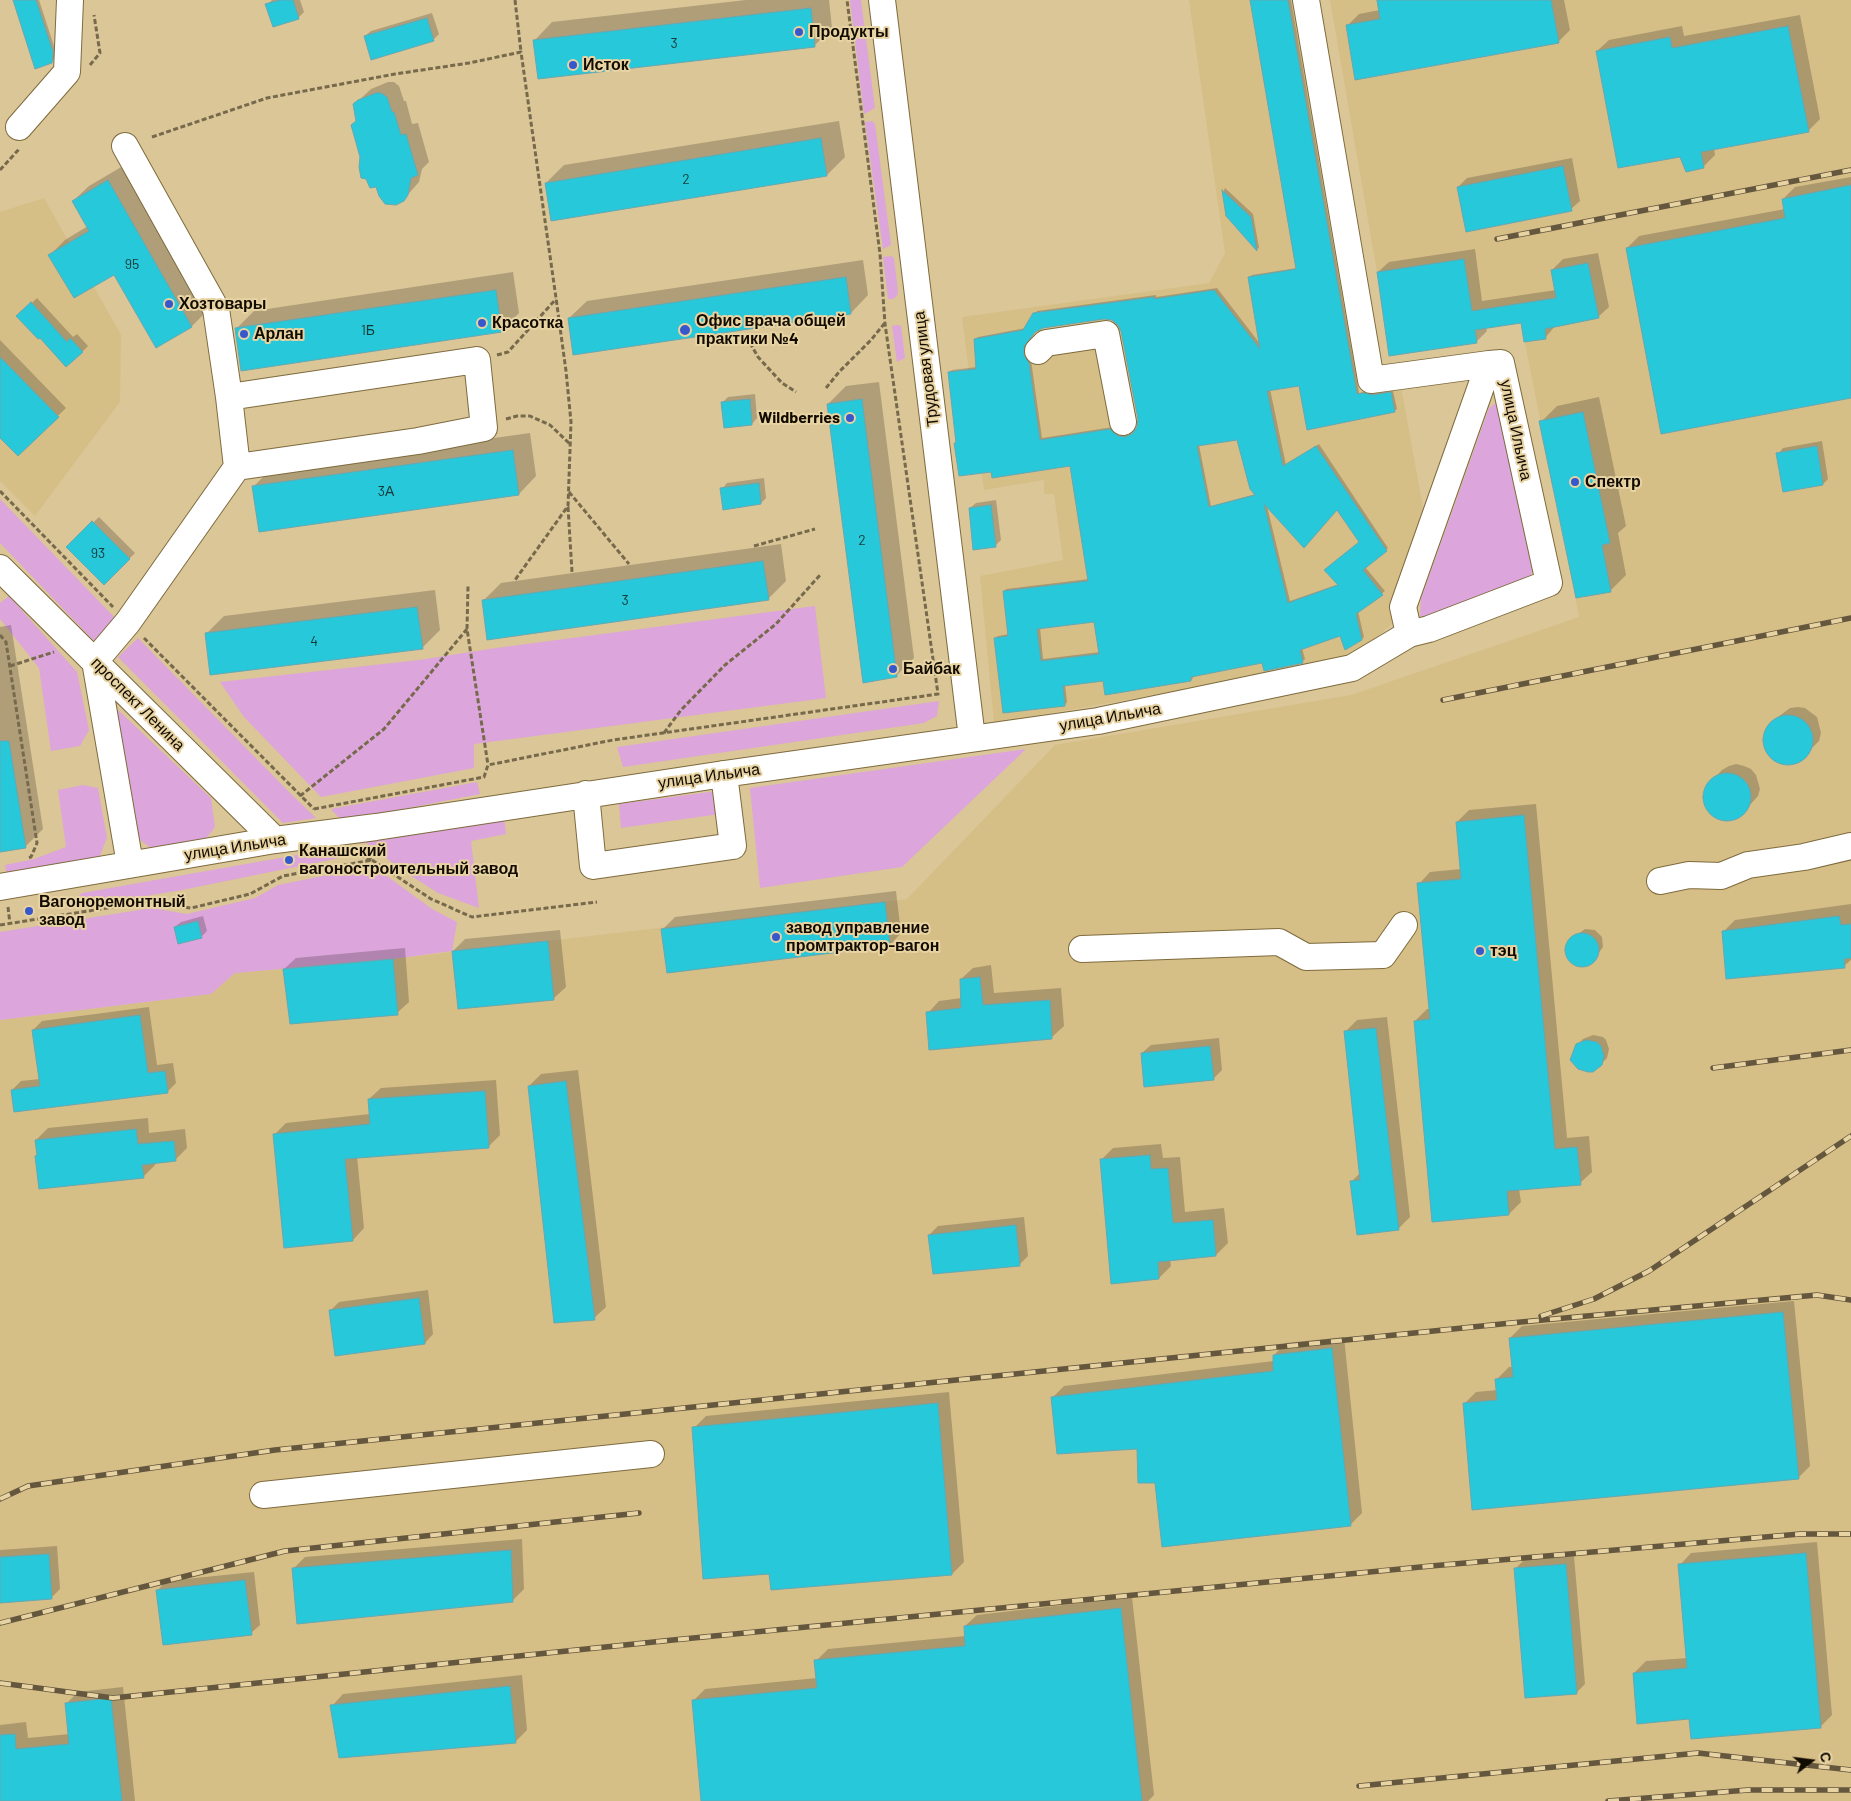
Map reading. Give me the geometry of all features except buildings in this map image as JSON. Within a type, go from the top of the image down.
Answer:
[{"type":"street","points":[[20,127],[67,72],[70,0]]},
{"type":"street","name":"Трудовая улица","points":[[882,0],[972,738]]},
{"type":"street","points":[[1306,0],[1371,380],[1489,364]]},
{"type":"street","points":[[125,146],[216,309],[237,467],[128,622],[86,653],[130,864]]},
{"type":"street","points":[[1038,352],[1046,343],[1106,334],[1123,422]]},
{"type":"street","points":[[229,396],[478,360],[484,428],[418,441],[237,467]]},
{"type":"street","name":"улица Ильича","points":[[0,887],[275,840],[334,833],[586,794],[1098,721],[1352,668],[1409,634],[1428,629],[1549,583],[1501,362],[1489,364],[1403,607],[1409,634]]},
{"type":"street","name":"проспект Ленина","points":[[3,577],[86,653],[275,840]]},
{"type":"street","points":[[586,794],[593,866],[733,846],[724,774]]},
{"type":"street","points":[[1660,881],[1689,875],[1721,876],[1748,865],[1804,857],[1851,846]]},
{"type":"street","points":[[1082,949],[1279,942],[1306,957],[1383,955],[1404,925]]},
{"type":"street","points":[[263,1495],[651,1454]]},
{"type":"path","points":[[515,0],[520,52],[566,371],[571,422],[568,506],[572,572]]},
{"type":"path","points":[[488,765],[613,740],[938,694],[885,324],[880,254],[847,0]]},
{"type":"path","points":[[152,136],[267,98],[395,74],[469,63],[520,52]]},
{"type":"path","points":[[478,360],[508,352],[556,298]]},
{"type":"path","points":[[826,388],[885,324]]},
{"type":"path","points":[[750,344],[758,357],[782,383],[796,392]]},
{"type":"path","points":[[484,428],[500,420],[517,416],[530,416],[550,424],[570,444]]},
{"type":"path","points":[[0,491],[300,796],[333,824],[336,845],[372,860],[431,899],[472,917],[596,902]]},
{"type":"path","points":[[569,492],[629,564]]},
{"type":"path","points":[[515,580],[568,506]]},
{"type":"path","points":[[754,546],[815,529]]},
{"type":"path","points":[[664,733],[681,710],[724,665],[776,624],[821,574]]},
{"type":"path","points":[[314,809],[484,777],[488,765],[467,629],[468,586]]},
{"type":"path","points":[[300,796],[384,729],[467,629]]},
{"type":"path","points":[[0,635],[6,642],[37,844],[31,857],[23,859]]},
{"type":"path","points":[[10,666],[86,653]]},
{"type":"path","points":[[0,925],[145,902],[191,908],[250,894],[283,876],[372,860]]},
{"type":"shaded area","points":[[850,0],[861,0],[875,108],[864,114]]},
{"type":"shaded area","points":[[1189,0],[1293,0],[1360,393],[1401,386],[1426,524],[1393,623],[1349,661],[994,723],[980,576],[1063,560],[1054,494],[1044,494],[1044,480],[984,490],[962,317],[1209,283],[1225,253]]},
{"type":"shaded area","points":[[1330,0],[1851,0],[1851,1801],[0,1801],[0,1020],[211,994],[235,973],[393,959],[907,899],[1055,745],[1351,695],[1579,617],[1521,323],[1475,330],[1477,343],[1389,356],[1377,272]]},
{"type":"shaded area","points":[[872,121],[875,124],[891,245],[883,249],[865,122]]},
{"type":"shaded area","points":[[44,198],[121,335],[120,402],[35,516],[0,481],[0,212]]},
{"type":"shaded area","points":[[891,256],[894,258],[898,292],[897,296],[893,299],[888,299],[883,257]]},
{"type":"shaded area","points":[[892,326],[901,326],[905,358],[897,362]]},
{"type":"shaded area","points":[[1496,403],[1502,409],[1534,563],[1530,579],[1434,619],[1420,616],[1421,599],[1489,408]]},
{"type":"shaded area","points":[[0,499],[117,620],[102,638],[93,640],[0,543]]},
{"type":"shaded area","points":[[9,596],[77,672],[89,730],[80,746],[51,751],[39,668],[0,619],[0,603]]},
{"type":"shaded area","points":[[815,606],[826,698],[474,744],[474,768],[321,797],[244,717],[220,682],[419,660]]},
{"type":"shaded area","points":[[138,638],[316,818],[283,823],[118,657]]},
{"type":"shaded area","points":[[939,701],[937,716],[924,723],[623,767],[617,747]]},
{"type":"shaded area","points":[[118,710],[211,798],[215,827],[204,841],[153,850],[139,839],[116,719]]},
{"type":"shaded area","points":[[1026,749],[902,867],[760,888],[750,788]]},
{"type":"shaded area","points":[[477,782],[480,794],[342,821],[331,809]]},
{"type":"shaded area","points":[[83,785],[98,788],[107,838],[97,863],[7,876],[5,865],[34,859],[66,847],[58,790]]},
{"type":"shaded area","points":[[717,791],[720,814],[621,828],[619,804]]},
{"type":"shaded area","points":[[504,818],[506,834],[471,841],[479,908],[438,893],[402,870],[361,839]]},
{"type":"shaded area","points":[[342,847],[354,855],[182,890],[66,909],[82,893]]},
{"type":"shaded area","points":[[373,866],[432,909],[457,922],[452,951],[393,959],[235,973],[211,994],[0,1020],[0,932],[152,908],[187,914],[255,898],[278,885]]},
{"type":"railway","points":[[1497,239],[1851,170]]},
{"type":"railway","points":[[1443,700],[1851,618]]},
{"type":"railway","points":[[1713,1068],[1851,1050]]},
{"type":"railway","points":[[1541,1316],[1594,1299],[1649,1271],[1851,1136]]},
{"type":"railway","points":[[0,1499],[28,1486],[275,1450],[1521,1322],[1817,1295],[1851,1300]]},
{"type":"railway","points":[[0,1623],[285,1551],[639,1513]]},
{"type":"railway","points":[[0,1683],[113,1698],[673,1640],[1431,1566],[1800,1534],[1851,1534]]},
{"type":"railway","points":[[1359,1786],[1698,1753],[1851,1770]]},
{"type":"railway","points":[[1608,1801],[1748,1790],[1851,1790]]},
{"type":"place","name":"Продукты","points":[[799,32]]},
{"type":"place","name":"Исток","points":[[573,65]]},
{"type":"place","name":"Хозтовары","points":[[169,304]]},
{"type":"place","name":"Красотка","points":[[482,323]]},
{"type":"place","name":"Офис врача общей практики №4","points":[[685,330]]},
{"type":"place","name":"Арлан","points":[[244,334]]},
{"type":"place","name":"Wildberries","points":[[850,418]]},
{"type":"place","name":"Спектр","points":[[1575,482]]},
{"type":"place","name":"Байбак","points":[[893,669]]},
{"type":"place","name":"Канашский вагоностроительный завод","points":[[289,860]]},
{"type":"place","name":"Вагоноремонтный завод","points":[[29,911]]},
{"type":"place","name":"завод управление промтрактор-вагон","points":[[776,937]]},
{"type":"place","name":"тэц","points":[[1480,951]]}]
